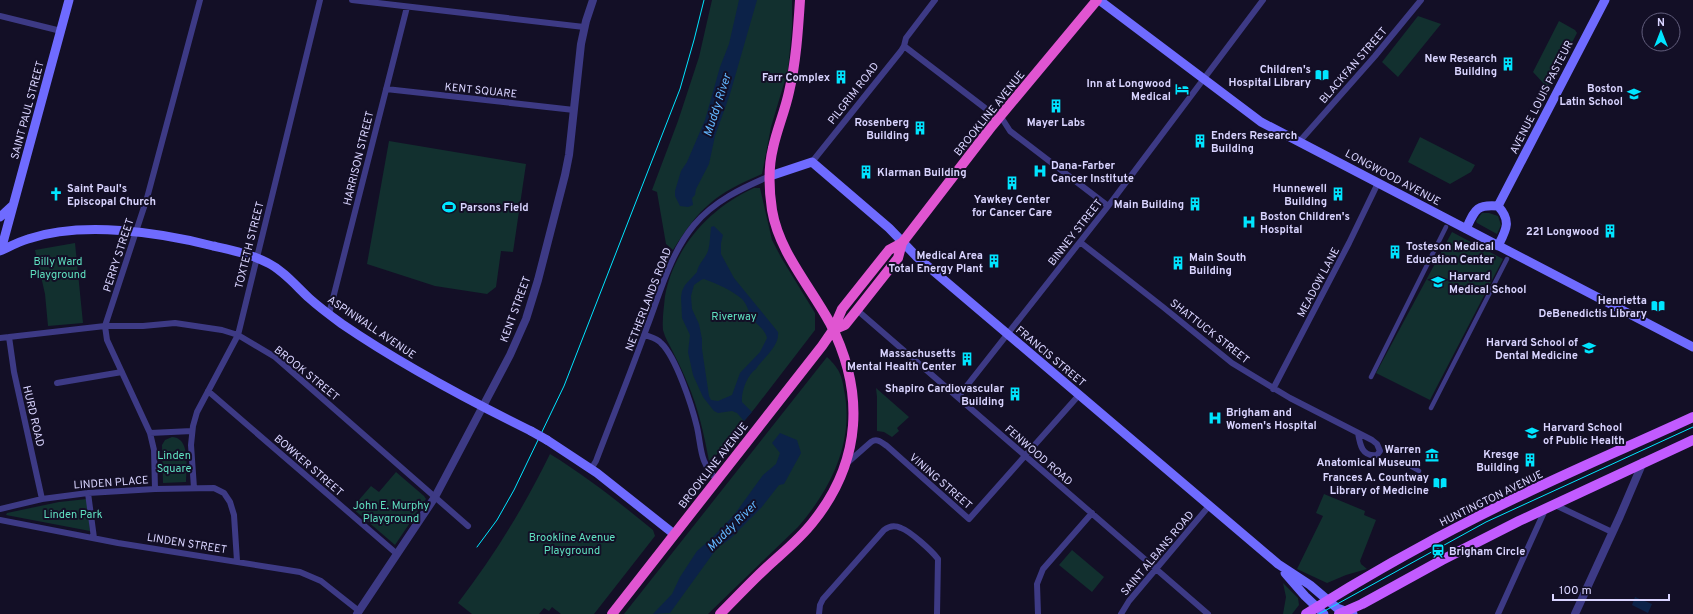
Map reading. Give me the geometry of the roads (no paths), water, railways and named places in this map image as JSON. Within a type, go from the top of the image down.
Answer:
[{"type":"highway","points":[[720,614],[764,570],[792,546],[810,525],[836,488],[846,464],[853,436],[854,402],[847,367],[833,330],[779,234],[772,208],[770,176],[772,149],[787,101],[793,73],[800,0]]},
{"type":"highway","name":"BROOKLINE AVENUE","points":[[833,330],[845,325],[898,258],[902,243],[1000,117],[1098,0]]},
{"type":"highway","name":"BROOKLINE AVENUE","points":[[612,614],[833,330],[839,313],[889,250],[902,243]]},
{"type":"main road","name":"SAINT PAUL STREET","points":[[1,251],[2,237],[14,204],[69,0]]},
{"type":"main road","name":"LONGWOOD AVENUE","points":[[1098,0],[1257,120],[1693,347]]},
{"type":"main road","name":"AVENUE LOUIS PASTEUR","points":[[1498,206],[1605,0]]},
{"type":"main road","points":[[770,176],[812,162]]},
{"type":"main road","name":"FRANCIS STREET","points":[[812,162],[889,228],[917,257],[1209,506],[1278,564],[1310,586],[1337,608],[1346,613]]},
{"type":"main road","points":[[0,217],[14,204]]},
{"type":"main road","points":[[1466,229],[1476,209],[1481,206],[1498,206],[1506,216],[1507,224],[1498,246]]},
{"type":"main road","name":"ASPINWALL AVENUE","points":[[1,251],[28,239],[74,231],[137,231],[190,240],[256,258],[276,267],[329,314],[408,367],[547,440],[591,469],[674,534]]},
{"type":"main road","name":"ASPINWALL AVENUE","points":[[2,237],[28,239]]},
{"type":"main road","name":"HUNTINGTON AVENUE","points":[[1306,614],[1321,610],[1328,600],[1428,542],[1498,506],[1693,417]]},
{"type":"main road","points":[[1346,613],[1497,532],[1549,506],[1693,440]]},
{"type":"main road","name":"FRANCIS STREET","points":[[1278,564],[1305,596],[1321,610]]},
{"type":"street","name":"PERRY STREET","points":[[105,326],[147,198],[200,0]]},
{"type":"street","name":"TOXTETH STREET","points":[[194,488],[191,445],[192,431],[197,412],[238,335],[320,0]]},
{"type":"street","points":[[352,0],[584,27]]},
{"type":"street","name":"KENT STREET","points":[[358,612],[435,497],[513,348],[532,300],[566,175],[584,27],[593,0]]},
{"type":"street","name":"PILGRIM ROAD","points":[[812,162],[904,46],[906,38],[935,0]]},
{"type":"street","name":"BINNEY STREET","points":[[958,397],[1108,206],[1263,0]]},
{"type":"street","name":"BLACKFAN STREET","points":[[1299,142],[1375,56],[1421,0]]},
{"type":"street","name":"HARRISON STREET","points":[[329,314],[407,6]]},
{"type":"street","points":[[0,16],[61,31]]},
{"type":"street","points":[[904,46],[983,107],[1000,117],[1010,131],[1108,206]]},
{"type":"street","name":"KENT SQUARE","points":[[386,89],[574,110]]},
{"type":"street","name":"NETHERLANDS ROAD","points":[[591,469],[645,335],[676,252],[694,225],[709,209],[727,196],[770,176]]},
{"type":"street","name":"MEADOW LANE","points":[[1273,389],[1349,243],[1378,183]]},
{"type":"street","points":[[1371,377],[1446,228]]},
{"type":"street","name":"SHATTUCK STREET","points":[[1080,242],[1163,307],[1232,364],[1273,389],[1358,433]]},
{"type":"street","points":[[1431,408],[1507,259]]},
{"type":"street","name":"FENWOOD ROAD","points":[[857,310],[1208,614]]},
{"type":"street","name":"BROOK STREET","points":[[0,338],[105,326],[175,324],[222,330],[238,335],[275,357],[468,526]]},
{"type":"street","points":[[105,326],[107,340],[150,433],[154,450],[155,489]]},
{"type":"street","points":[[645,335],[659,341],[670,355],[679,374],[693,414],[705,466],[716,480]]},
{"type":"street","name":"HURD ROAD","points":[[9,337],[14,372],[42,499]]},
{"type":"street","points":[[57,384],[122,372]]},
{"type":"street","name":"BOWKER STREET","points":[[208,392],[397,554]]},
{"type":"street","name":"VINING STREET","points":[[846,464],[875,440],[887,446],[969,519],[1079,395]]},
{"type":"street","points":[[150,433],[192,431]]},
{"type":"street","points":[[1403,462],[1419,471]]},
{"type":"street","points":[[1575,614],[1643,462]]},
{"type":"street","name":"LINDEN PLACE","points":[[0,509],[42,499],[88,493],[155,489],[218,489],[224,493],[230,502],[234,515],[237,561]]},
{"type":"street","points":[[88,493],[94,538]]},
{"type":"street","name":"SAINT ALBANS ROAD","points":[[1121,614],[1129,601],[1209,506]]},
{"type":"street","points":[[1498,614],[1549,506],[1612,532]]},
{"type":"street","points":[[1038,614],[1037,584],[1043,569],[1092,514]]},
{"type":"street","name":"LINDEN STREET","points":[[0,520],[118,543],[276,567],[311,576],[321,581],[358,612]]},
{"type":"street","points":[[819,614],[820,605],[823,599],[884,530],[892,526],[905,529],[938,558],[937,614]]},
{"type":"water","name":"Muddy River","points":[[739,0],[757,0],[730,94],[715,136],[709,164],[696,189],[695,195],[692,198],[693,205],[688,207],[680,206],[675,196],[675,191],[681,171],[687,162],[705,120],[720,67],[729,44]]},
{"type":"water","points":[[714,226],[723,235],[721,254],[734,278],[778,332],[778,337],[774,347],[750,375],[745,384],[742,393],[742,402],[752,412],[744,421],[737,413],[732,411],[718,413],[714,411],[703,397],[693,375],[688,352],[690,335],[682,318],[682,291],[685,285],[697,272],[707,254],[711,227]],"holes":[[[704,279],[729,290],[742,299],[746,304],[752,319],[763,330],[767,338],[760,352],[740,373],[732,395],[718,401],[711,400],[709,396],[702,349],[702,339],[699,324],[692,309],[691,296],[694,285]]]},
{"type":"water","name":"Muddy River","points":[[780,433],[797,440],[801,453],[784,484],[779,485],[761,508],[730,539],[717,548],[670,613],[653,614],[672,594],[680,577],[697,551],[734,515],[763,475],[776,464],[780,453],[772,443]]},
{"type":"water","points":[[1635,597],[1652,604],[1648,613],[1632,605]]},
{"type":"tram line","points":[[477,547],[497,520],[514,490],[564,386],[680,89],[704,0]]},
{"type":"tram line","points":[[1319,614],[1486,522],[1693,427]]},
{"type":"place","name":"New Research Building","points":[[1508,64]]},
{"type":"place","name":"Children's Hospital Library","points":[[1322,75]]},
{"type":"place","name":"Farr Complex","points":[[841,77]]},
{"type":"place","name":"Inn at Longwood Medical","points":[[1182,89]]},
{"type":"place","name":"Boston Latin School","points":[[1634,94]]},
{"type":"place","name":"Mayer Labs","points":[[1056,106]]},
{"type":"place","name":"Rosenberg Building","points":[[920,128]]},
{"type":"place","name":"Enders Research Building","points":[[1200,141]]},
{"type":"place","name":"Dana-Farber Cancer Institute","points":[[1040,171]]},
{"type":"place","name":"Klarman Building","points":[[866,172]]},
{"type":"place","name":"Yawkey Center for Cancer Care","points":[[1012,183]]},
{"type":"place","name":"Saint Paul's Episcopal Church","points":[[56,194]]},
{"type":"place","name":"Hunnewell Building","points":[[1338,194]]},
{"type":"place","name":"Main Building","points":[[1195,204]]},
{"type":"place","name":"Parsons Field","points":[[449,207]]},
{"type":"place","name":"Boston Children's Hospital","points":[[1249,222]]},
{"type":"place","name":"221 Longwood","points":[[1610,231]]},
{"type":"place","name":"Tosteson Medical Education Center","points":[[1395,252]]},
{"type":"place","name":"Medical Area Total Energy Plant","points":[[994,261]]},
{"type":"place","name":"Main South Building","points":[[1178,263]]},
{"type":"place","name":"Harvard Medical School","points":[[1438,282]]},
{"type":"place","name":"Henrietta DeBenedictis Library","points":[[1658,306]]},
{"type":"place","name":"Harvard School of Dental Medicine","points":[[1589,348]]},
{"type":"place","name":"Massachusetts Mental Health Center","points":[[967,359]]},
{"type":"place","name":"Shapiro Cardiovascular Building","points":[[1015,394]]},
{"type":"place","name":"Brigham and Women's Hospital","points":[[1215,418]]},
{"type":"place","name":"Harvard School of Public Health","points":[[1532,433]]},
{"type":"place","name":"Warren Anatomical Museum","points":[[1432,455]]},
{"type":"place","name":"Kresge Building","points":[[1530,460]]},
{"type":"place","name":"Frances A. Countway Library of Medicine","points":[[1440,483]]},
{"type":"place","name":"Brigham Circle","points":[[1438,551]]},
{"type":"park label","name":"Billy Ward Playground","points":[[58,267]]},
{"type":"park label","name":"Riverway","points":[[734,316]]},
{"type":"park label","name":"Linden Square","points":[[174,461]]},
{"type":"park label","name":"John E. Murphy Playground","points":[[391,511]]},
{"type":"park label","name":"Linden Park","points":[[73,514]]},
{"type":"park label","name":"Brookline Avenue Playground","points":[[572,543]]}]
